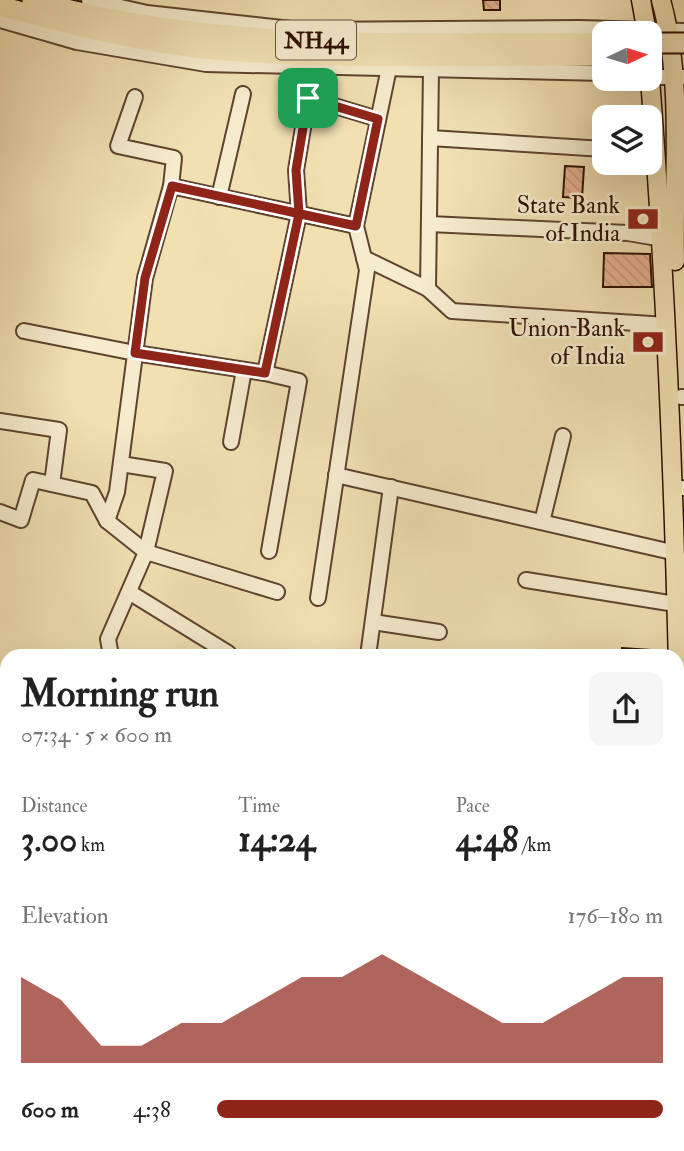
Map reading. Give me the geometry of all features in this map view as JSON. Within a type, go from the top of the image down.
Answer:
[{"type":"highway","name":"NH44","points":[[32,0],[139,25],[237,38],[592,43]]},
{"type":"highway","name":"NH44","points":[[0,6],[96,31],[223,51],[592,56]]},
{"type":"highway","points":[[662,56],[684,57]]},
{"type":"main road","points":[[641,0],[645,21]]},
{"type":"main road","points":[[661,0],[679,35],[684,506]]},
{"type":"main road","points":[[655,175],[663,239],[677,649]]},
{"type":"main road","points":[[670,649],[669,603],[676,553]]},
{"type":"street","points":[[89,0],[109,2],[160,15],[300,30],[592,34]]},
{"type":"street","points":[[0,20],[77,42],[206,64],[592,73]]},
{"type":"street","points":[[318,598],[367,270],[356,226],[389,68]]},
{"type":"street","points":[[428,289],[431,70]]},
{"type":"street","points":[[219,197],[243,94]]},
{"type":"street","points":[[107,521],[117,492],[145,278],[172,186],[174,158],[118,146],[135,97]]},
{"type":"street","points":[[265,373],[299,214],[296,170],[308,98],[378,119]]},
{"type":"street","points":[[430,138],[592,148]]},
{"type":"street","points":[[172,186],[356,226]]},
{"type":"street","points":[[429,224],[628,233],[663,239]]},
{"type":"street","points":[[364,258],[428,289],[452,311],[667,325]]},
{"type":"street","points":[[24,331],[299,381],[269,551]]},
{"type":"street","points":[[231,442],[244,370]]},
{"type":"street","points":[[0,421],[59,430],[52,484]]},
{"type":"street","points":[[542,522],[563,436]]},
{"type":"street","points":[[110,649],[108,639],[146,552],[165,471],[121,464]]},
{"type":"street","points":[[336,475],[676,553]]},
{"type":"street","points":[[0,512],[21,520],[33,480],[92,493],[107,521],[146,552],[276,592]]},
{"type":"street","points":[[369,649],[391,487]]},
{"type":"street","points":[[526,580],[669,603]]},
{"type":"street","points":[[129,592],[222,649]]},
{"type":"street","points":[[373,622],[439,632]]},
{"type":"building","points":[[483,0],[500,0],[500,10],[484,10]]},
{"type":"building","points":[[565,166],[584,167],[582,198],[563,197]]},
{"type":"building","points":[[604,253],[650,254],[652,287],[603,287]]},
{"type":"place","name":"State Bank of India","points":[[643,219]]},
{"type":"place","name":"Union Bank of India","points":[[648,342]]},
{"type":"route","points":[[308,98],[296,170],[299,214],[265,373],[135,353],[145,278],[172,186],[299,214],[356,226],[378,119],[308,98]]}]
